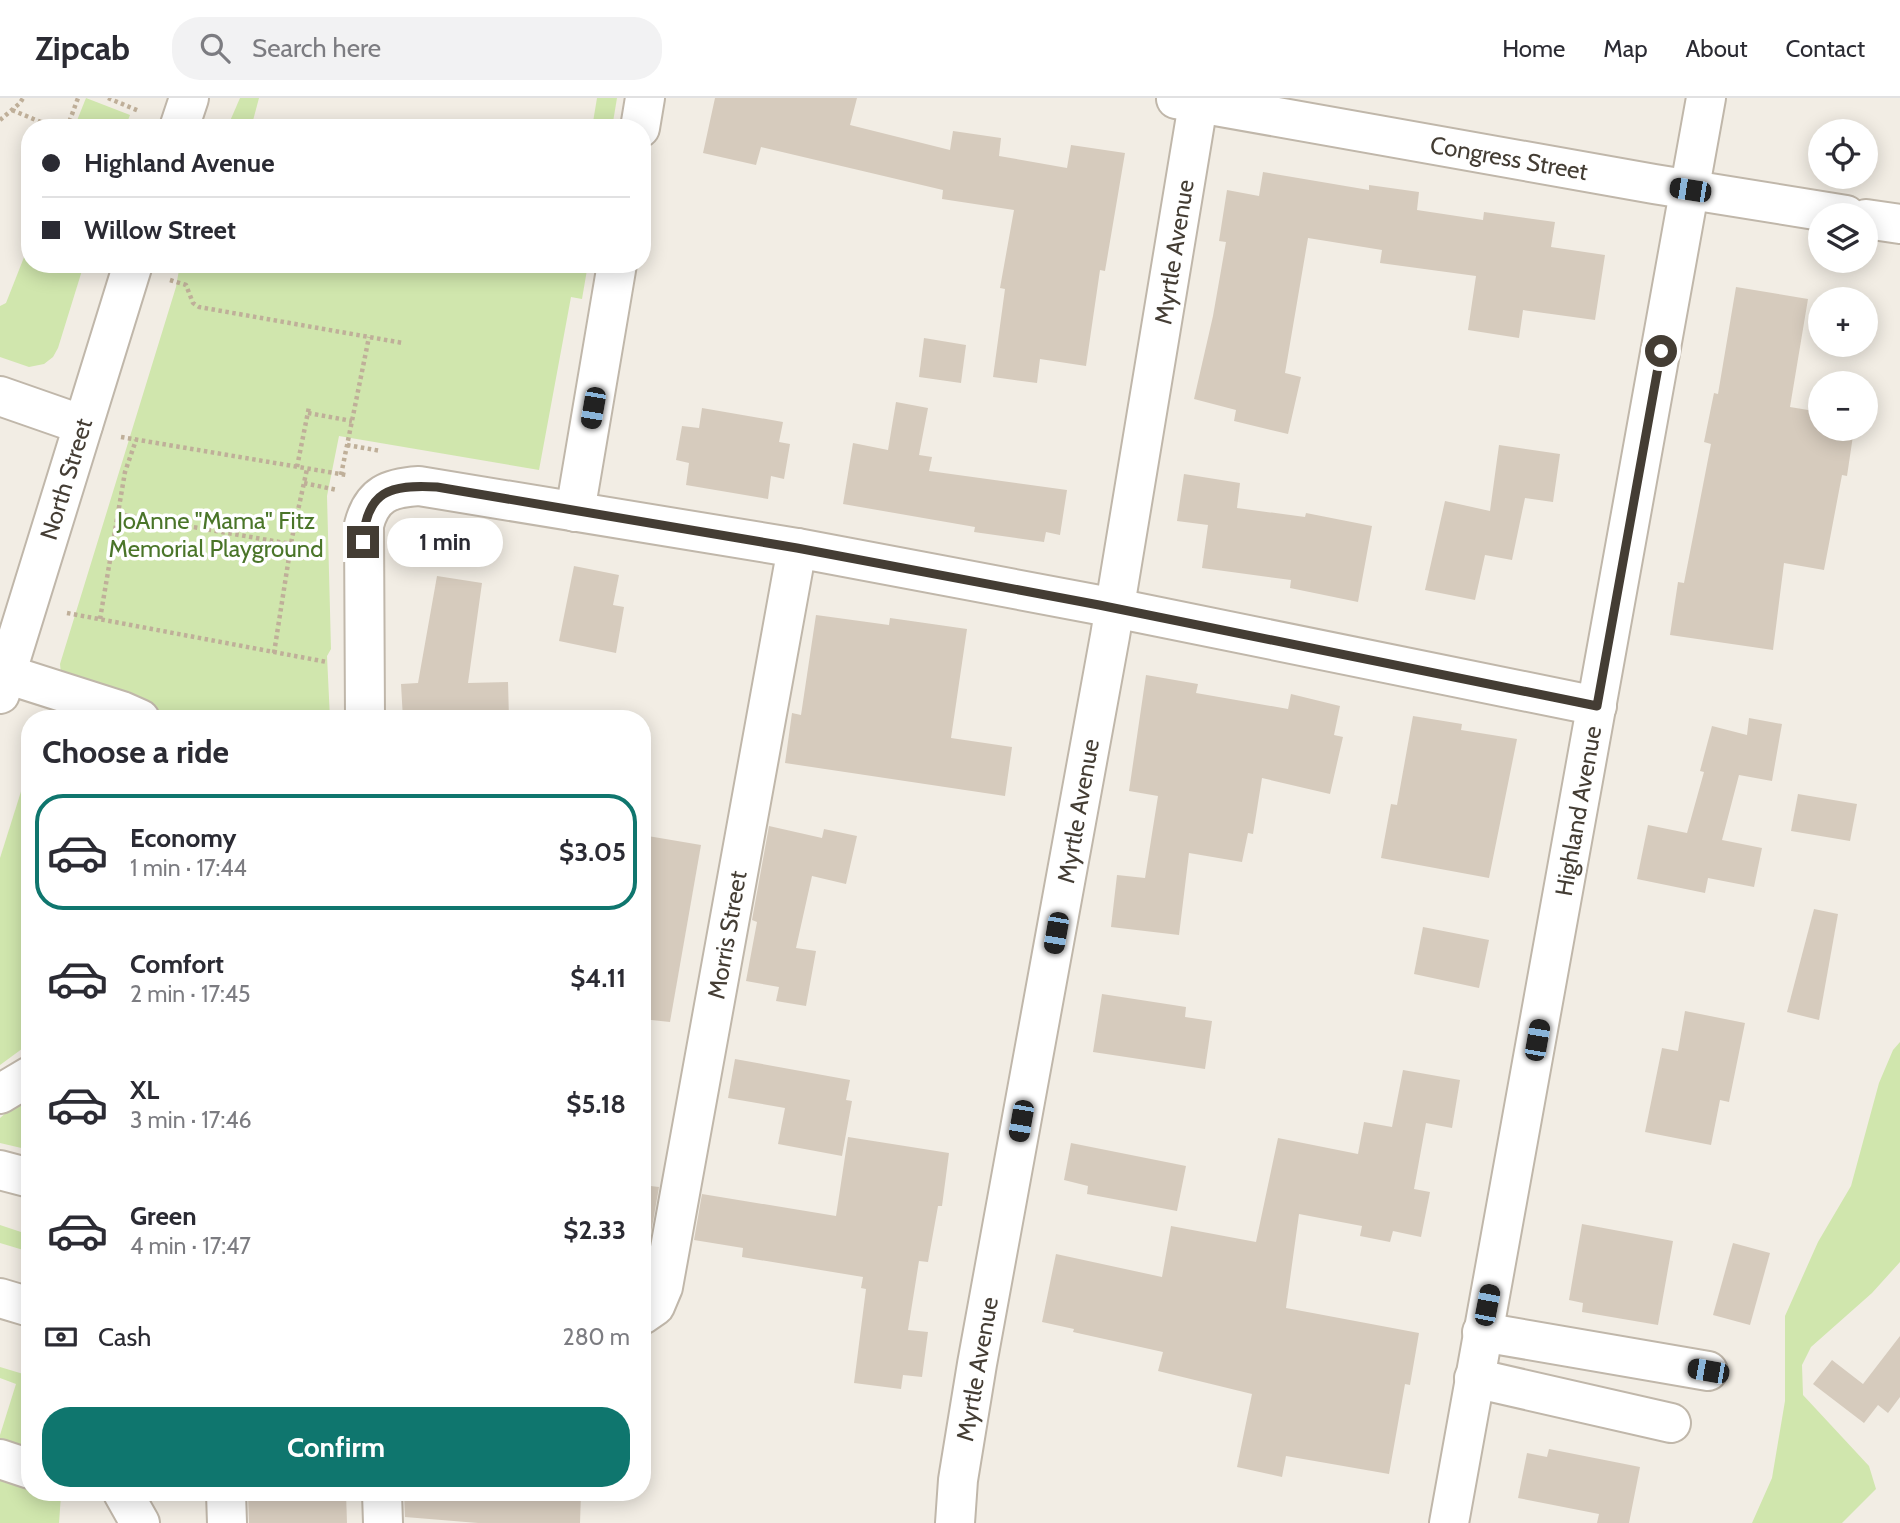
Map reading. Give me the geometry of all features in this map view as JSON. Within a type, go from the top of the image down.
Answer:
[{"type":"street","points":[[182,119],[189,98]]},
{"type":"street","points":[[642,119],[645,98]]},
{"type":"street","name":"Highland Avenue","points":[[1449,1523],[1706,98]]},
{"type":"street","name":"Congress Street","points":[[1190,100],[1808,209]]},
{"type":"street","name":"Myrtle Avenue","points":[[955,1523],[958,1480],[977,1364],[1115,608],[1190,100]]},
{"type":"street","points":[[1878,221],[1900,224]]},
{"type":"street","name":"North Street","points":[[3,684],[100,431],[150,273]]},
{"type":"street","points":[[575,512],[615,273]]},
{"type":"street","points":[[0,396],[100,431]]},
{"type":"street","points":[[365,710],[364,525],[369,509],[378,497],[402,487],[437,487],[797,548],[1115,608],[1597,706]]},
{"type":"street","name":"Morris Street","points":[[651,1309],[655,1306],[663,1287],[797,548]]},
{"type":"street","points":[[3,684],[101,710]]},
{"type":"street","points":[[0,1094],[21,1081]]},
{"type":"street","points":[[0,1170],[21,1176]]},
{"type":"street","points":[[0,1298],[21,1304]]},
{"type":"street","points":[[1482,1332],[1708,1371]]},
{"type":"street","points":[[1474,1378],[1671,1423]]},
{"type":"street","points":[[0,1459],[21,1466]]},
{"type":"street","points":[[128,1501],[140,1523]]},
{"type":"street","points":[[226,1501],[227,1523]]},
{"type":"street","points":[[382,1501],[383,1523]]},
{"type":"path","points":[[0,120],[23,98]]},
{"type":"path","points":[[70,119],[78,98]]},
{"type":"path","points":[[108,98],[139,111]]},
{"type":"path","points":[[12,110],[34,119]]},
{"type":"path","points":[[153,273],[186,285],[193,303],[199,307],[403,343]]},
{"type":"path","points":[[100,431],[136,440],[344,475],[347,445],[369,337]]},
{"type":"path","points":[[297,467],[308,410],[352,421]]},
{"type":"path","points":[[100,619],[125,472],[136,440]]},
{"type":"path","points":[[347,445],[392,453]]},
{"type":"path","points":[[345,457],[354,466]]},
{"type":"path","points":[[274,653],[291,544],[307,469]]},
{"type":"path","points":[[304,482],[339,490]]},
{"type":"path","points":[[118,514],[291,544]]},
{"type":"path","points":[[61,612],[334,663]]},
{"type":"green space","points":[[86,98],[130,115],[128,119],[78,119]]},
{"type":"green space","points":[[240,98],[259,98],[253,119],[231,119]]},
{"type":"green space","points":[[597,98],[617,98],[614,119],[594,119]]},
{"type":"green space","points":[[21,265],[21,273],[81,273],[58,348],[53,357],[44,364],[29,367],[0,357],[0,306],[6,303]]},
{"type":"green space","name":"JoAnne \"Mama\" Fitz Memorial Playground","points":[[178,273],[586,273],[582,299],[571,297],[539,470],[339,436],[327,496],[331,649],[327,656],[330,710],[154,710],[139,697],[61,674],[60,664]]},
{"type":"green space","points":[[21,792],[21,1050],[0,1065],[0,858]]},
{"type":"green space","points":[[1900,1042],[1900,1262],[1872,1293],[1811,1347],[1802,1365],[1803,1395],[1869,1466],[1876,1489],[1842,1523],[1752,1523],[1772,1478],[1785,1401],[1785,1316],[1818,1242],[1851,1186],[1879,1083],[1893,1050]]},
{"type":"green space","points":[[21,1101],[21,1148],[0,1143],[0,1118]]},
{"type":"green space","points":[[0,1225],[21,1232],[21,1249],[0,1243]]},
{"type":"green space","points":[[0,1367],[21,1373],[21,1453],[0,1447],[0,1435],[16,1384],[0,1378]]},
{"type":"green space","points":[[0,1479],[21,1485],[21,1501],[61,1501],[59,1523],[0,1523]]},
{"type":"building","points":[[715,98],[857,98],[850,125],[950,150],[953,131],[1001,138],[999,156],[1067,168],[1071,145],[1125,153],[1105,271],[1100,270],[1086,366],[1040,359],[1037,383],[993,377],[1005,289],[1000,288],[1014,210],[942,199],[943,190],[761,147],[756,165],[703,153]]},
{"type":"building","points":[[1263,172],[1369,190],[1369,185],[1419,192],[1417,210],[1483,220],[1484,212],[1555,222],[1551,247],[1605,255],[1595,320],[1523,310],[1519,338],[1468,330],[1476,276],[1380,263],[1382,250],[1308,238],[1285,373],[1301,377],[1288,434],[1234,421],[1236,410],[1194,399],[1226,242],[1219,241],[1227,190],[1259,196]]},
{"type":"building","points":[[1736,287],[1808,299],[1790,407],[1808,410],[1808,441],[1852,441],[1847,476],[1842,475],[1824,570],[1784,563],[1773,650],[1670,635],[1678,582],[1684,583],[1711,444],[1704,442],[1714,393],[1718,394]]},
{"type":"building","points":[[924,338],[966,345],[961,383],[919,377]]},
{"type":"building","points":[[896,402],[928,408],[919,455],[932,457],[929,471],[1067,490],[1060,535],[1046,532],[1044,542],[974,532],[975,527],[843,504],[853,443],[888,450]]},
{"type":"building","points":[[702,408],[783,422],[779,442],[790,444],[784,479],[771,476],[768,499],[686,485],[689,463],[676,460],[682,426],[699,428]]},
{"type":"building","points":[[1499,445],[1560,454],[1553,502],[1525,498],[1512,560],[1485,555],[1475,600],[1425,590],[1445,501],[1490,511]]},
{"type":"building","points":[[1184,474],[1240,483],[1237,508],[1305,517],[1306,513],[1372,526],[1358,602],[1290,588],[1291,580],[1202,568],[1208,525],[1177,521]]},
{"type":"building","points":[[574,566],[619,575],[613,605],[624,607],[616,653],[559,641]]},
{"type":"building","points":[[437,576],[482,583],[468,683],[508,682],[509,710],[402,710],[401,684],[418,683]]},
{"type":"building","points":[[816,615],[889,625],[890,618],[967,629],[951,738],[1012,747],[1005,796],[785,763],[792,713],[801,715]]},
{"type":"building","points":[[1146,675],[1198,684],[1196,693],[1288,709],[1291,694],[1340,706],[1334,735],[1343,737],[1330,794],[1262,778],[1253,834],[1248,833],[1242,862],[1189,853],[1179,935],[1111,927],[1117,875],[1145,878],[1158,796],[1129,791]]},
{"type":"building","points":[[1413,716],[1462,724],[1461,730],[1517,739],[1489,878],[1381,858],[1391,804],[1397,805]]},
{"type":"building","points":[[1749,718],[1782,724],[1772,781],[1739,775],[1722,840],[1762,848],[1754,887],[1708,878],[1705,893],[1637,879],[1648,825],[1687,833],[1704,772],[1700,771],[1712,726],[1747,735]]},
{"type":"building","points":[[1798,794],[1857,804],[1850,841],[1791,831]]},
{"type":"building","points":[[769,826],[822,838],[824,829],[857,836],[846,884],[812,876],[796,948],[816,951],[806,1006],[776,1001],[779,987],[746,981],[757,922],[752,920]]},
{"type":"building","points":[[651,837],[701,845],[670,1022],[651,1020]]},
{"type":"building","points":[[1814,909],[1838,914],[1819,1020],[1787,1012]]},
{"type":"building","points":[[1423,927],[1489,940],[1479,988],[1414,974]]},
{"type":"building","points":[[1102,994],[1186,1007],[1185,1017],[1212,1021],[1205,1069],[1093,1052]]},
{"type":"building","points":[[1685,1011],[1745,1023],[1729,1102],[1720,1100],[1711,1145],[1645,1132],[1662,1048],[1678,1051]]},
{"type":"building","points":[[735,1059],[850,1080],[846,1100],[852,1101],[842,1156],[778,1144],[785,1108],[728,1098]]},
{"type":"building","points":[[1403,1070],[1460,1080],[1452,1128],[1426,1123],[1414,1189],[1430,1192],[1421,1237],[1393,1231],[1390,1242],[1360,1236],[1362,1226],[1299,1214],[1286,1308],[1419,1333],[1410,1385],[1405,1384],[1389,1474],[1286,1456],[1282,1477],[1237,1467],[1252,1394],[1158,1371],[1163,1352],[1073,1332],[1074,1329],[1042,1322],[1056,1254],[1162,1277],[1171,1226],[1256,1242],[1278,1138],[1358,1154],[1364,1122],[1392,1127]]},
{"type":"building","points":[[848,1137],[949,1153],[942,1206],[938,1206],[928,1262],[919,1261],[908,1330],[928,1332],[922,1377],[903,1375],[901,1389],[854,1383],[866,1289],[861,1288],[863,1277],[742,1257],[743,1248],[694,1240],[702,1194],[836,1216]]},
{"type":"building","points":[[1071,1143],[1186,1166],[1177,1211],[1087,1194],[1088,1186],[1064,1180]]},
{"type":"building","points":[[651,1186],[659,1187],[651,1233]]},
{"type":"building","points":[[1582,1224],[1673,1241],[1658,1325],[1582,1312],[1583,1303],[1569,1300]]},
{"type":"building","points":[[1733,1243],[1770,1253],[1750,1325],[1713,1315]]},
{"type":"building","points":[[1900,1336],[1900,1397],[1888,1413],[1878,1405],[1864,1423],[1813,1384],[1832,1360],[1863,1384]]},
{"type":"building","points":[[1549,1449],[1640,1467],[1629,1523],[1597,1523],[1599,1514],[1518,1498],[1527,1453],[1547,1457]]},
{"type":"building","points":[[248,1501],[346,1501],[347,1523],[249,1523]]},
{"type":"building","points":[[404,1501],[581,1501],[580,1523],[478,1523],[405,1517]]},
{"type":"route","points":[[363,542],[369,509],[378,497],[402,487],[437,487],[797,548],[1099,605],[1597,706],[1661,351]]}]
